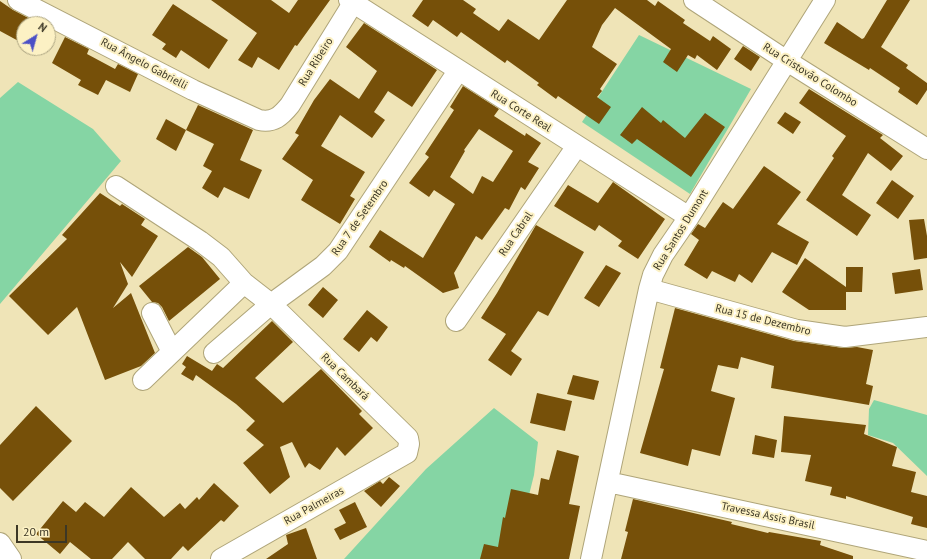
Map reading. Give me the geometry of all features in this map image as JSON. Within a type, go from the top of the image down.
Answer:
[{"type":"street","name":"Rua Ângelo Gabrielli","points":[[18,0],[193,90],[259,120],[267,122],[273,120]]},
{"type":"street","name":"Rua Cristovão Colombo","points":[[694,0],[787,62],[927,149]]},
{"type":"street","name":"Rua Santos Dumont","points":[[591,559],[649,289],[660,260],[690,217],[825,0]]},
{"type":"street","name":"Rua Ribeiro","points":[[273,120],[290,105],[352,1]]},
{"type":"street","name":"Rua Corte Real","points":[[352,1],[458,71],[690,217]]},
{"type":"street","name":"Rua 7 de Setembro","points":[[214,353],[271,304],[314,274],[338,251],[458,71]]},
{"type":"street","name":"Rua Cabral","points":[[456,322],[577,146]]},
{"type":"street","name":"Rua Cambará","points":[[116,186],[200,241],[221,257],[244,283],[271,304],[408,438],[409,449],[407,453]]},
{"type":"street","points":[[143,380],[244,283]]},
{"type":"street","name":"Rua 15 de Dezembro","points":[[649,289],[797,330],[845,337],[927,327]]},
{"type":"street","points":[[152,313],[172,352]]},
{"type":"street","name":"Rua Palmeiras","points":[[221,559],[407,453]]},
{"type":"street","name":"Travessa Assis Brasil","points":[[608,482],[927,551]]},
{"type":"street","points":[[0,543],[11,559]]},
{"type":"green space","points":[[639,35],[751,89],[690,194],[582,122]]},
{"type":"green space","points":[[18,82],[93,129],[121,161],[0,304],[0,98]]},
{"type":"green space","points":[[874,400],[927,415],[927,476],[893,443],[868,435],[869,409]]},
{"type":"green space","points":[[494,408],[538,442],[534,475],[513,559],[344,559],[426,469]]},
{"type":"building","points":[[211,0],[271,0],[289,13],[298,0],[330,0],[297,46],[295,45],[279,70],[258,57],[252,68],[238,60],[257,33]]},
{"type":"building","points":[[423,0],[463,0],[476,9],[473,13],[499,31],[508,19],[539,40],[567,0],[647,0],[655,6],[658,1],[685,20],[683,23],[710,41],[713,36],[731,49],[717,70],[697,55],[695,59],[688,55],[677,72],[663,62],[671,49],[615,8],[602,25],[592,47],[617,64],[600,89],[602,91],[597,97],[611,107],[599,124],[558,96],[556,99],[537,85],[539,83],[507,60],[505,63],[461,32],[457,37],[433,20],[428,27],[412,16]]},
{"type":"building","points":[[887,0],[910,0],[881,47],[908,65],[906,68],[927,83],[927,90],[917,105],[898,92],[900,88],[870,68],[869,70],[824,43],[837,22],[862,39],[864,38]]},
{"type":"building","points":[[0,1],[25,16],[16,16],[16,40],[0,31]]},
{"type":"building","points":[[173,4],[228,40],[209,69],[181,50],[176,58],[162,49],[166,44],[152,35]]},
{"type":"building","points":[[364,23],[437,70],[412,107],[388,91],[374,112],[385,120],[372,138],[340,115],[321,146],[365,172],[350,196],[355,199],[340,224],[301,200],[313,180],[282,159],[299,135],[295,133],[314,100],[330,79],[359,99],[377,71],[346,47]]},
{"type":"building","points":[[65,37],[89,49],[87,54],[115,69],[118,64],[138,74],[130,92],[106,80],[98,95],[78,85],[81,80],[52,63]]},
{"type":"building","points":[[743,46],[760,57],[751,71],[734,59]]},
{"type":"building","points":[[463,86],[499,109],[494,116],[525,136],[526,133],[541,143],[528,162],[539,168],[525,190],[521,187],[509,210],[505,208],[482,240],[476,236],[454,273],[459,288],[443,293],[405,266],[404,268],[391,260],[390,262],[369,247],[380,230],[423,258],[455,204],[434,190],[429,197],[409,183],[429,157],[425,154],[454,110],[450,107]],"holes":[[[479,129],[513,151],[493,182],[482,176],[473,194],[450,177],[465,151],[464,150]]]},
{"type":"building","points":[[809,89],[883,135],[880,138],[903,156],[891,171],[868,153],[842,195],[871,215],[857,236],[806,200],[834,158],[832,156],[846,136],[799,103]]},
{"type":"building","points":[[198,105],[253,130],[240,160],[262,170],[249,199],[224,187],[218,198],[202,188],[212,171],[203,166],[214,144],[186,130]]},
{"type":"building","points":[[642,107],[661,123],[663,120],[685,138],[705,113],[725,127],[691,177],[637,139],[632,144],[620,135]]},
{"type":"building","points":[[785,112],[801,122],[793,134],[777,123]]},
{"type":"building","points":[[166,119],[186,130],[176,151],[156,139]]},
{"type":"building","points":[[764,166],[801,192],[777,224],[809,242],[797,265],[772,252],[752,283],[739,274],[735,282],[712,271],[707,279],[684,265],[699,240],[691,234],[698,224],[705,228],[723,202],[733,209]]},
{"type":"building","points":[[892,180],[914,196],[898,219],[876,203]]},
{"type":"building","points":[[613,182],[665,219],[638,259],[618,246],[622,241],[599,225],[595,231],[554,206],[568,185],[598,203]]},
{"type":"building","points":[[100,193],[120,206],[122,204],[145,219],[141,225],[158,236],[132,277],[120,262],[128,284],[113,308],[131,293],[155,353],[141,366],[105,380],[77,307],[48,335],[9,296],[67,239],[62,235]]},
{"type":"building","points":[[924,219],[927,236],[927,258],[914,260],[909,220]]},
{"type":"building","points":[[536,225],[584,252],[548,316],[538,311],[511,351],[522,359],[511,376],[488,360],[506,334],[481,318]]},
{"type":"building","points":[[188,247],[202,257],[220,279],[169,321],[162,307],[158,303],[152,302],[139,286]]},
{"type":"building","points":[[805,258],[846,287],[846,310],[809,310],[782,292]]},
{"type":"building","points":[[606,265],[621,273],[599,307],[584,298]]},
{"type":"building","points":[[846,267],[863,267],[862,292],[846,292]]},
{"type":"building","points":[[920,269],[923,290],[895,294],[892,273]]},
{"type":"building","points":[[323,287],[338,300],[323,318],[308,305]]},
{"type":"building","points":[[675,308],[794,341],[843,348],[857,347],[873,350],[866,384],[873,386],[869,405],[771,388],[774,366],[741,357],[738,369],[718,365],[711,391],[735,398],[720,456],[692,449],[688,466],[640,453],[664,369],[660,368]]},
{"type":"building","points":[[367,310],[388,327],[377,342],[371,337],[359,352],[343,339]]},
{"type":"building","points":[[272,321],[293,342],[255,378],[283,403],[321,369],[362,411],[359,414],[373,428],[345,456],[337,447],[320,470],[309,463],[305,468],[292,442],[280,447],[290,477],[270,494],[243,463],[264,445],[246,430],[255,421],[236,404],[196,375],[193,381],[181,374],[186,367],[182,364],[187,356],[212,371],[217,364],[223,368]]},
{"type":"building","points":[[573,375],[599,381],[594,400],[567,394]]},
{"type":"building","points":[[537,393],[572,401],[565,431],[530,423]]},
{"type":"building","points":[[36,406],[72,441],[13,501],[0,488],[0,445]]},
{"type":"building","points":[[784,416],[866,425],[864,434],[897,447],[892,466],[916,472],[911,492],[927,496],[927,528],[911,524],[913,517],[846,496],[846,499],[830,495],[832,487],[805,481],[811,455],[781,452]]},
{"type":"building","points":[[755,435],[777,440],[774,458],[752,454]]},
{"type":"building","points":[[557,450],[579,456],[569,504],[580,506],[569,559],[480,559],[484,544],[498,547],[503,517],[505,518],[511,489],[538,495],[541,478],[549,480]]},
{"type":"building","points":[[389,477],[400,486],[381,507],[364,491],[380,481],[383,484]]},
{"type":"building","points":[[214,483],[239,506],[224,522],[221,520],[188,551],[183,546],[171,559],[145,559],[128,542],[112,559],[91,559],[70,542],[60,554],[36,534],[63,501],[76,512],[85,502],[104,517],[131,487],[164,517],[180,503],[185,509],[197,497],[199,500]]},
{"type":"building","points":[[633,499],[732,522],[731,524],[768,533],[821,541],[820,545],[853,556],[853,559],[621,559],[628,532],[625,531]]},
{"type":"building","points":[[355,502],[367,527],[340,540],[334,529],[346,523],[339,510]]},
{"type":"building","points":[[306,528],[317,559],[266,559],[288,544],[286,535]]}]
